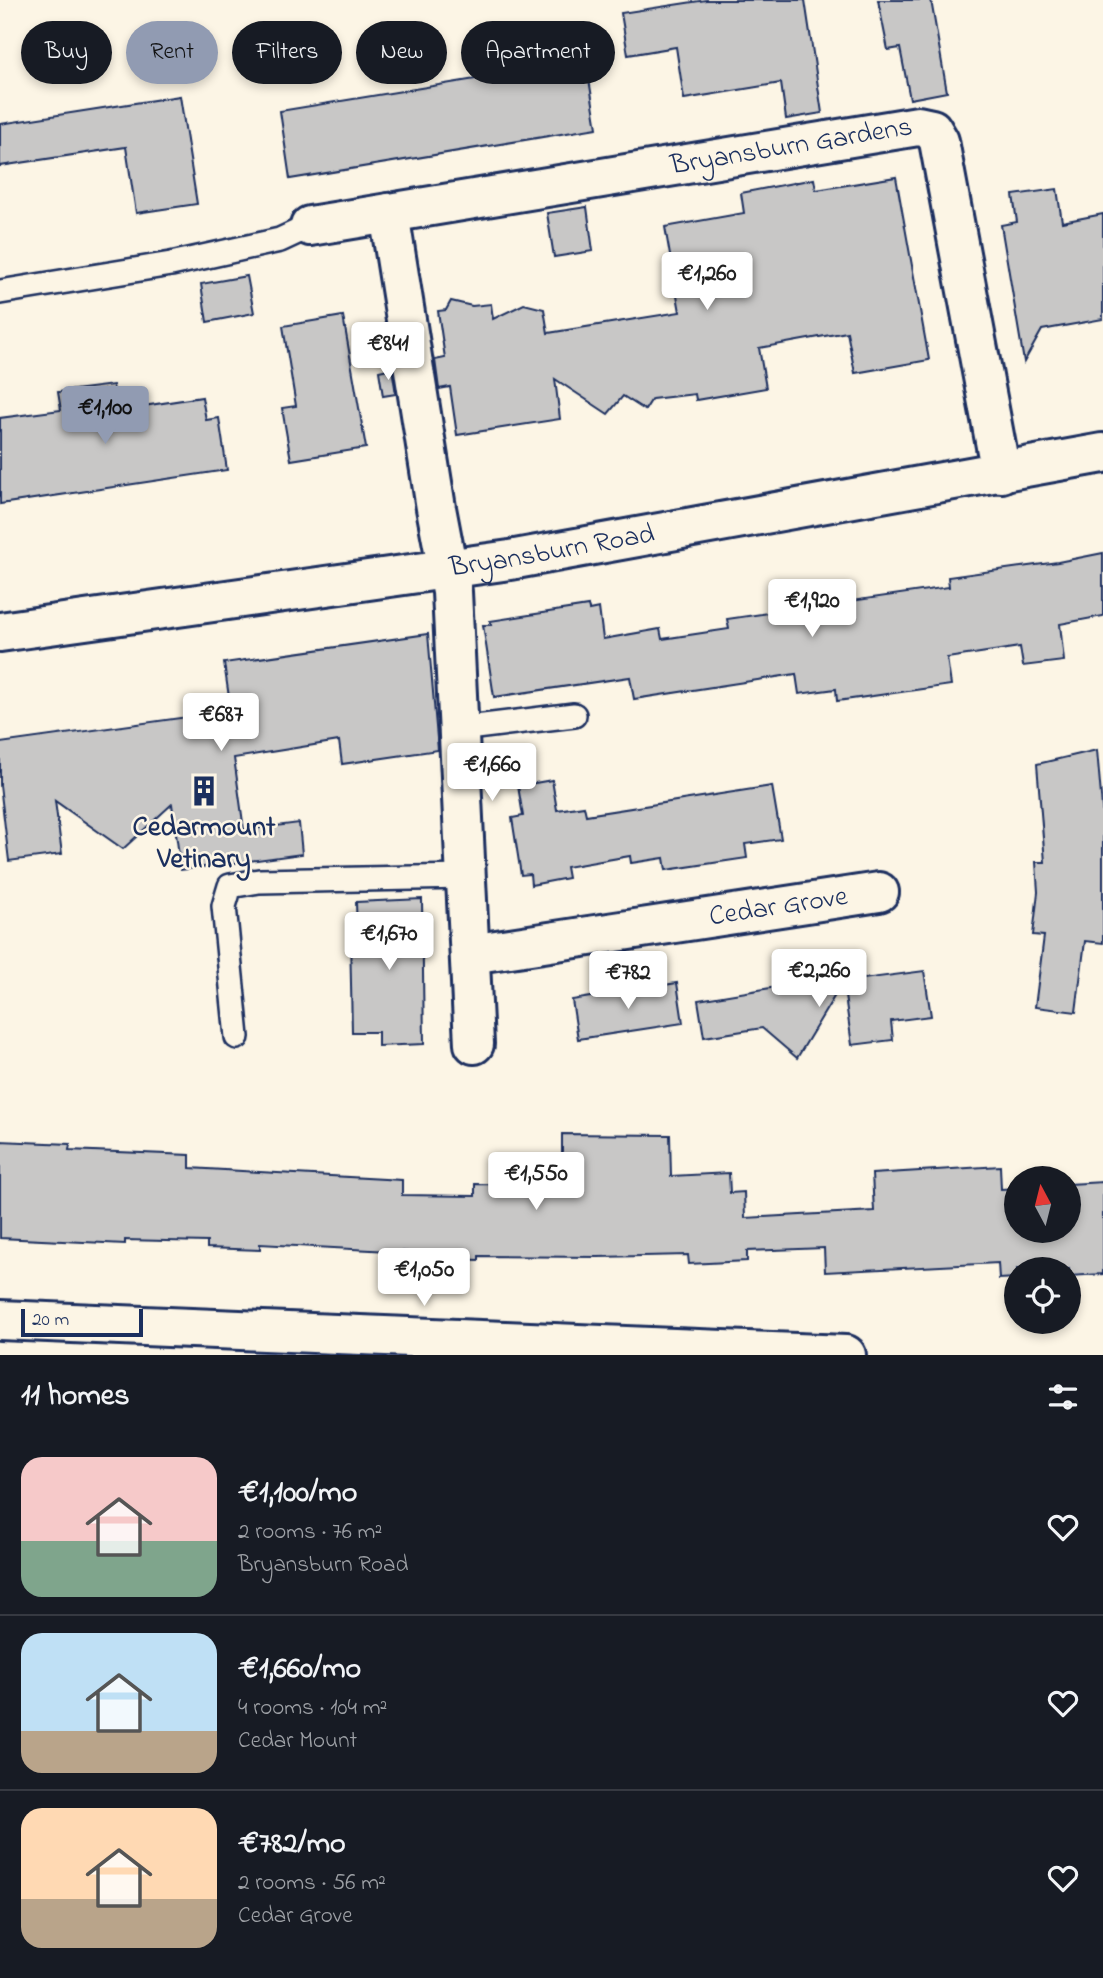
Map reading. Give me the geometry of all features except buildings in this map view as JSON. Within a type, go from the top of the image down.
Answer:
[{"type":"street","name":"Bryansburn Gardens","points":[[310,226],[918,125],[932,129],[939,141],[1001,473]]},
{"type":"street","points":[[389,213],[436,509],[452,592],[474,1044]]},
{"type":"street","name":"Bryansburn Road","points":[[0,632],[448,569],[1103,453]]},
{"type":"street","name":"Cedar Grove","points":[[470,954],[879,892]]},
{"type":"street","points":[[0,1320],[846,1355]]},
{"type":"lane","points":[[0,292],[171,264],[280,240],[310,226]]},
{"type":"lane","points":[[459,729],[574,715]]},
{"type":"lane","points":[[236,1037],[224,906],[230,886],[259,881],[466,877]]},
{"type":"place","name":"Cedarmount Vetinary","points":[[204,791]]}]
